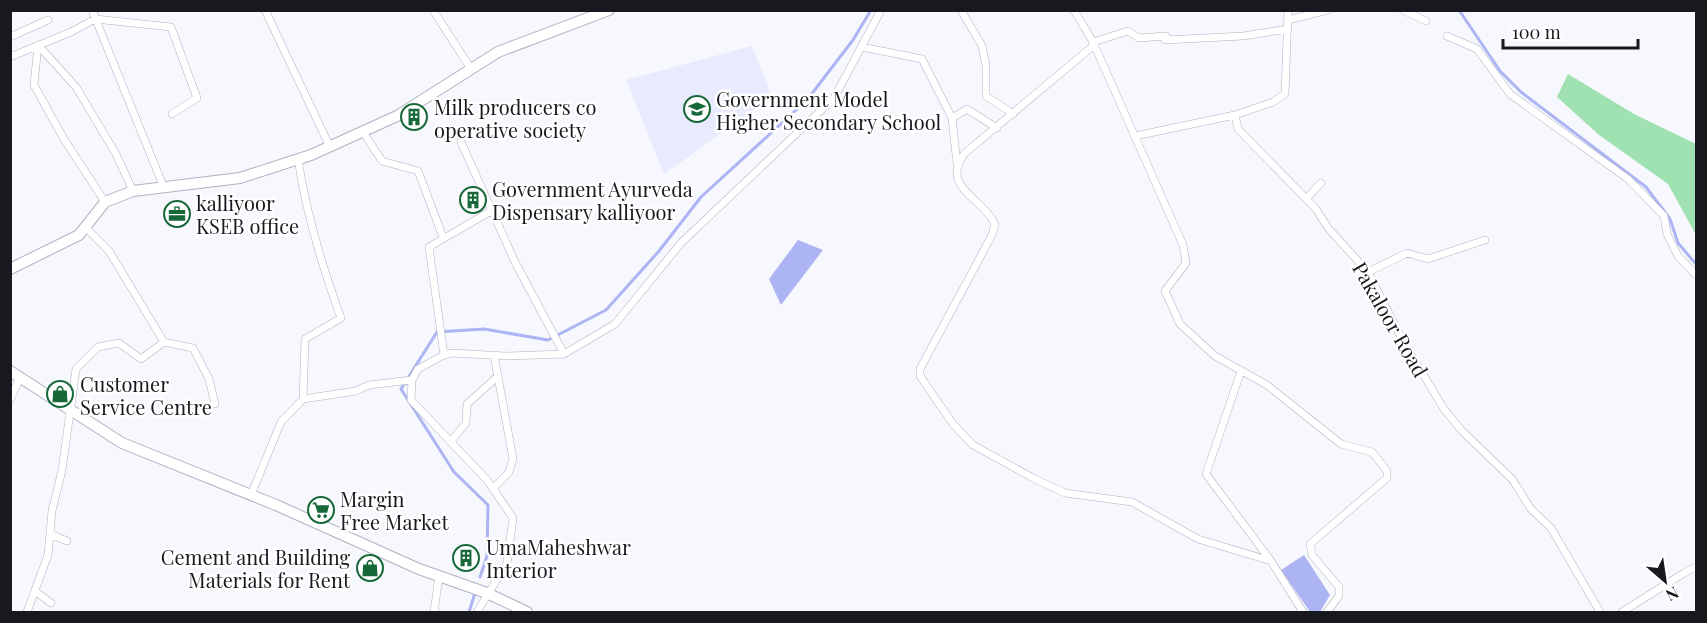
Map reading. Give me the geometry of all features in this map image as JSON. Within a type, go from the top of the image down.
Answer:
[{"type":"main road","points":[[10,269],[79,235],[105,202],[133,191],[240,178],[330,147],[398,116],[498,52],[609,10]]},
{"type":"main road","points":[[10,371],[122,443],[251,495],[439,576],[487,593],[527,612]]},
{"type":"street","points":[[92,10],[164,188]]},
{"type":"street","points":[[265,10],[330,147]]},
{"type":"street","points":[[433,10],[471,69]]},
{"type":"street","points":[[477,612],[507,563],[513,518],[493,489],[452,440],[411,400],[412,380],[418,369],[453,353],[494,356],[564,354],[615,324],[681,243],[834,98],[881,10]]},
{"type":"street","points":[[961,10],[982,46],[986,66],[986,96],[1013,114]]},
{"type":"street","points":[[1074,10],[1093,42],[1183,245],[1186,263],[1165,291],[1180,324],[1215,356],[1267,385],[1341,444],[1372,452],[1387,471],[1387,478],[1376,489],[1310,544],[1312,555],[1339,587],[1339,596],[1327,612]]},
{"type":"street","points":[[1135,136],[1235,115],[1274,102],[1286,94],[1288,10]]},
{"type":"street","points":[[1288,20],[1328,10]]},
{"type":"street","points":[[1403,10],[1426,21]]},
{"type":"street","points":[[10,57],[71,32],[95,19],[171,27],[197,98],[172,114]]},
{"type":"street","points":[[10,37],[48,20]]},
{"type":"street","points":[[1093,42],[1128,31],[1139,39],[1166,36],[1165,40],[1243,36],[1288,28]]},
{"type":"street","points":[[1447,36],[1477,49],[1510,94],[1628,179],[1664,216],[1667,234],[1678,256],[1696,275]]},
{"type":"street","points":[[957,164],[965,153],[1092,47],[1093,42]]},
{"type":"street","points":[[38,45],[76,87],[116,154],[133,191]]},
{"type":"street","points":[[38,45],[34,85],[64,139],[105,202]]},
{"type":"street","points":[[862,47],[922,59],[952,118],[956,173],[959,184],[995,224],[992,236],[920,369],[920,376],[952,424],[973,445],[1065,493],[1132,502],[1198,539],[1271,561]]},
{"type":"street","points":[[952,118],[967,109],[997,128]]},
{"type":"street","name":"Pakaloor Road","points":[[1235,115],[1238,129],[1306,199],[1368,272],[1408,350],[1444,409],[1462,431],[1512,479],[1531,509],[1551,528],[1600,612]]},
{"type":"street","points":[[363,132],[373,152],[382,161],[418,171],[443,237]]},
{"type":"street","points":[[461,142],[490,211],[564,354]]},
{"type":"street","points":[[298,159],[303,193],[325,276],[341,318],[305,339],[303,399]]},
{"type":"street","points":[[1306,199],[1321,183]]},
{"type":"street","points":[[444,356],[429,247],[490,211]]},
{"type":"street","points":[[85,227],[108,250],[164,342],[193,348],[208,379],[215,404]]},
{"type":"street","points":[[1368,272],[1407,253],[1428,259],[1485,240]]},
{"type":"street","points":[[27,612],[48,555],[52,511],[62,470],[68,408],[76,369],[98,347],[119,343],[141,359],[164,342]]},
{"type":"street","points":[[493,489],[509,472],[513,459],[494,356]]},
{"type":"street","points":[[1241,370],[1206,474],[1271,561],[1303,612]]},
{"type":"street","points":[[10,400],[20,377]]},
{"type":"street","points":[[452,440],[466,423],[467,404],[497,377]]},
{"type":"street","points":[[251,495],[281,422],[303,399],[356,391],[369,385],[412,380]]},
{"type":"street","points":[[50,534],[67,541]]},
{"type":"street","points":[[1622,612],[1696,567]]},
{"type":"street","points":[[434,612],[439,576]]},
{"type":"street","points":[[35,591],[51,603]]},
{"type":"shaded area","name":"Government Model Higher Secondary School","points":[[752,46],[772,97],[664,174],[626,80]]},
{"type":"green space","points":[[1568,74],[1634,114],[1696,144],[1696,235],[1668,184],[1599,135],[1557,97]]},
{"type":"water","points":[[798,240],[823,250],[781,305],[769,279]]},
{"type":"water","points":[[1304,555],[1330,595],[1320,612],[1310,612],[1281,570]]},
{"type":"waterway","points":[[480,577],[487,556],[488,505],[454,472],[401,389],[437,332],[484,329],[548,340],[606,310],[659,251],[701,197],[807,100],[853,40],[871,10]]},
{"type":"waterway","points":[[1459,10],[1500,71],[1521,92],[1646,187],[1670,219],[1678,243],[1696,264]]},
{"type":"waterway","points":[[469,612],[475,593]]},
{"type":"place","name":"Government Model Higher Secondary School","points":[[697,109]]},
{"type":"place","name":"Milk producers co operative society","points":[[414,117]]},
{"type":"place","name":"Government Ayurveda Dispensary kalliyoor","points":[[473,200]]},
{"type":"place","name":"kalliyoor KSEB office","points":[[177,214]]},
{"type":"place","name":"Customer Service Centre","points":[[60,394]]},
{"type":"place","name":"Margin Free Market","points":[[321,510]]},
{"type":"place","name":"UmaMaheshwar Interior","points":[[466,558]]},
{"type":"place","name":"Cement and Building Materials for Rent","points":[[370,568]]}]
